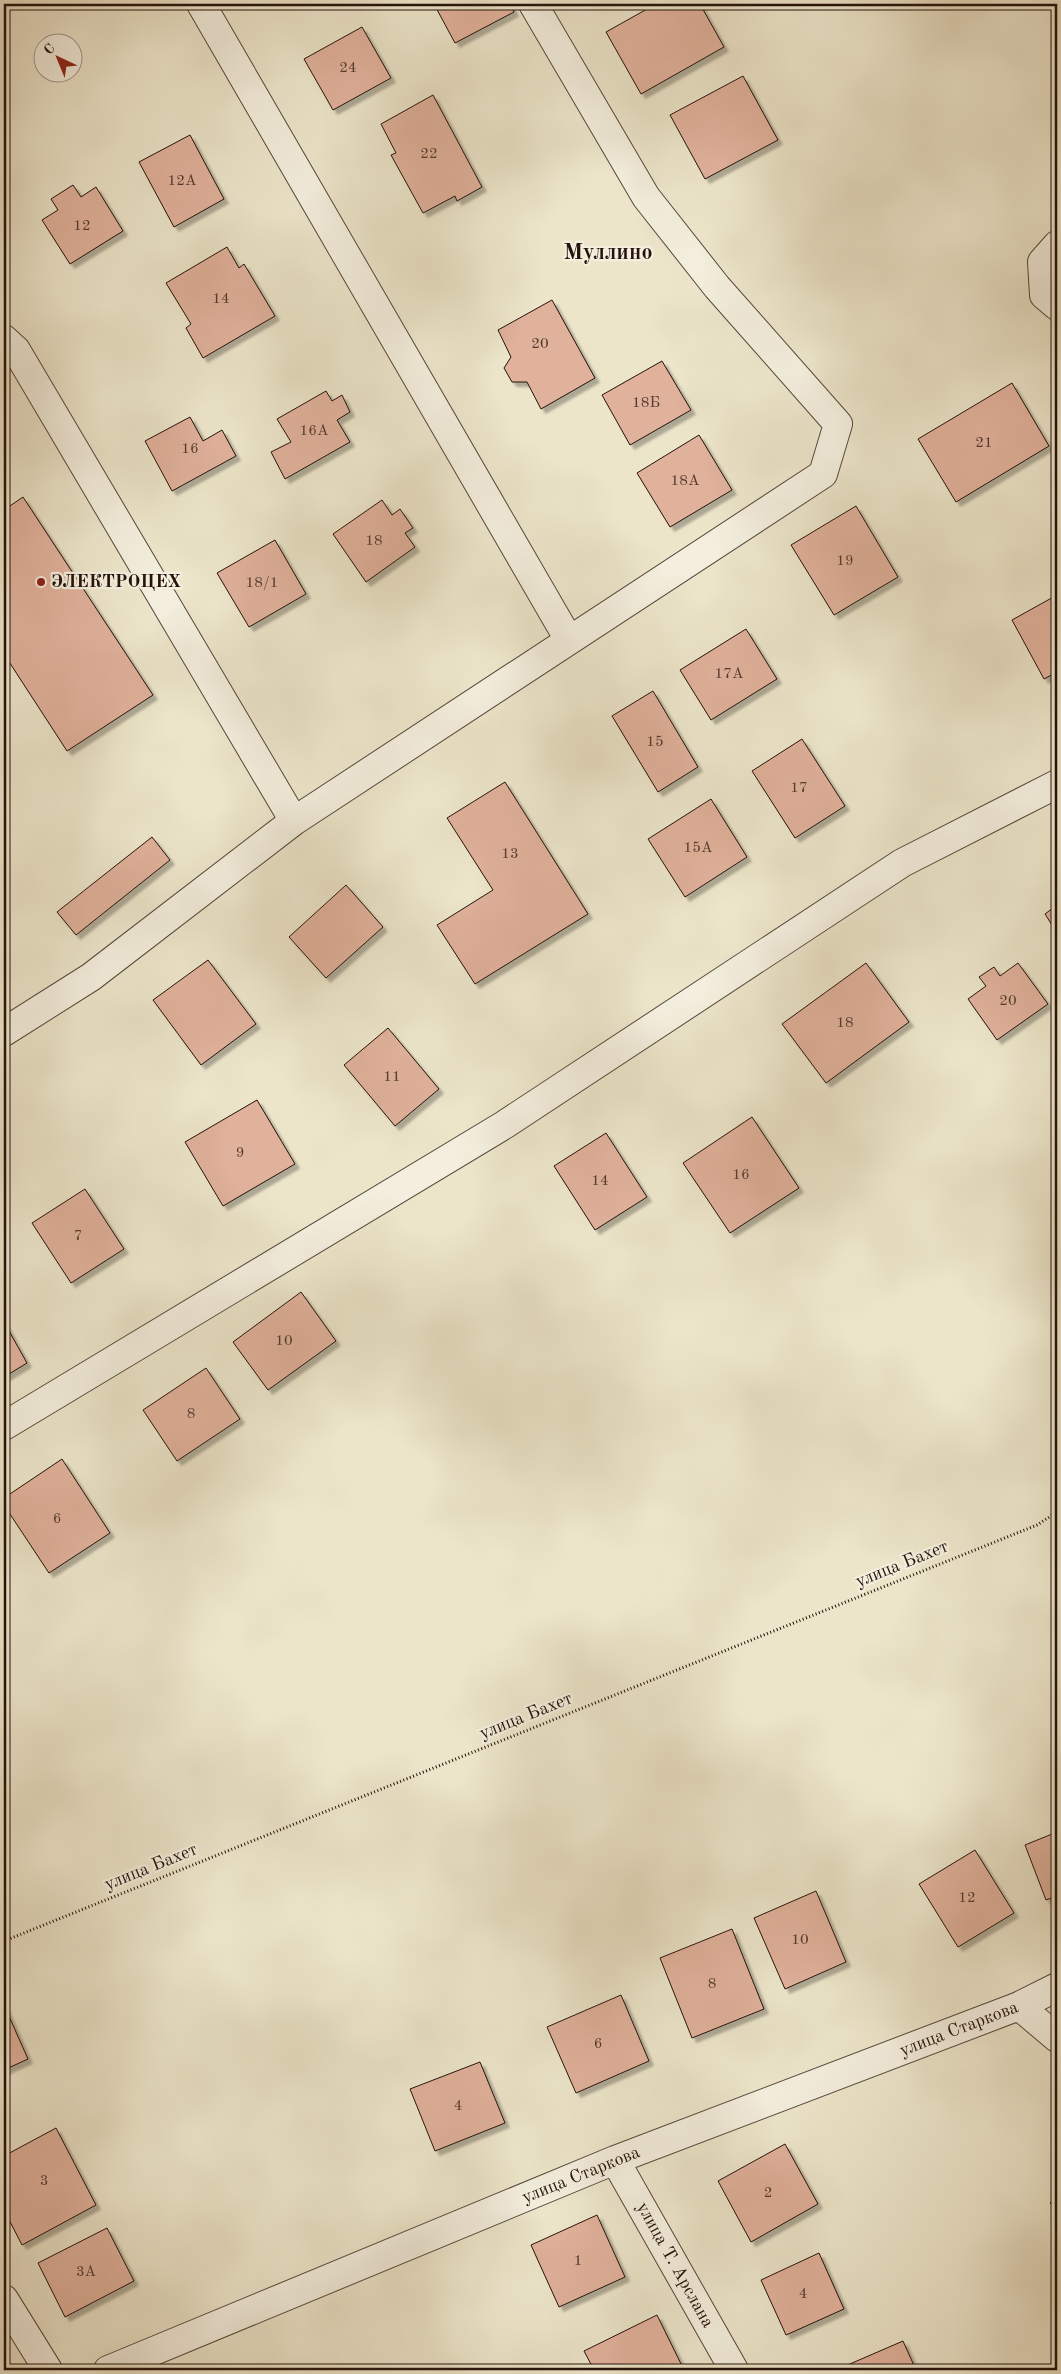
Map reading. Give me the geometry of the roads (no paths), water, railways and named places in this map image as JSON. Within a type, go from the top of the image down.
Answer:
[{"type":"street","points":[[201,4],[569,640]]},
{"type":"street","points":[[4,1032],[91,978],[294,821],[823,474],[838,424],[717,287],[646,197],[534,4]]},
{"type":"street","points":[[1057,245],[1042,262],[1044,295],[1057,306]]},
{"type":"street","points":[[4,339],[16,350],[294,821]]},
{"type":"street","points":[[4,1426],[504,1125],[902,863],[1057,784]]},
{"type":"street","name":"улица Старкова","points":[[108,2370],[615,2160],[1019,2006],[1057,1987]]},
{"type":"street","points":[[1019,2006],[1057,2038]]},
{"type":"street","name":"улица Т. Арслана","points":[[615,2160],[734,2370]]},
{"type":"street","points":[[4,2299],[48,2370]]},
{"type":"place","name":"ЭЛЕКТРОЦЕХ","points":[[41,582]]},
{"type":"district","name":"Муллино","points":[[608,253]]}]
